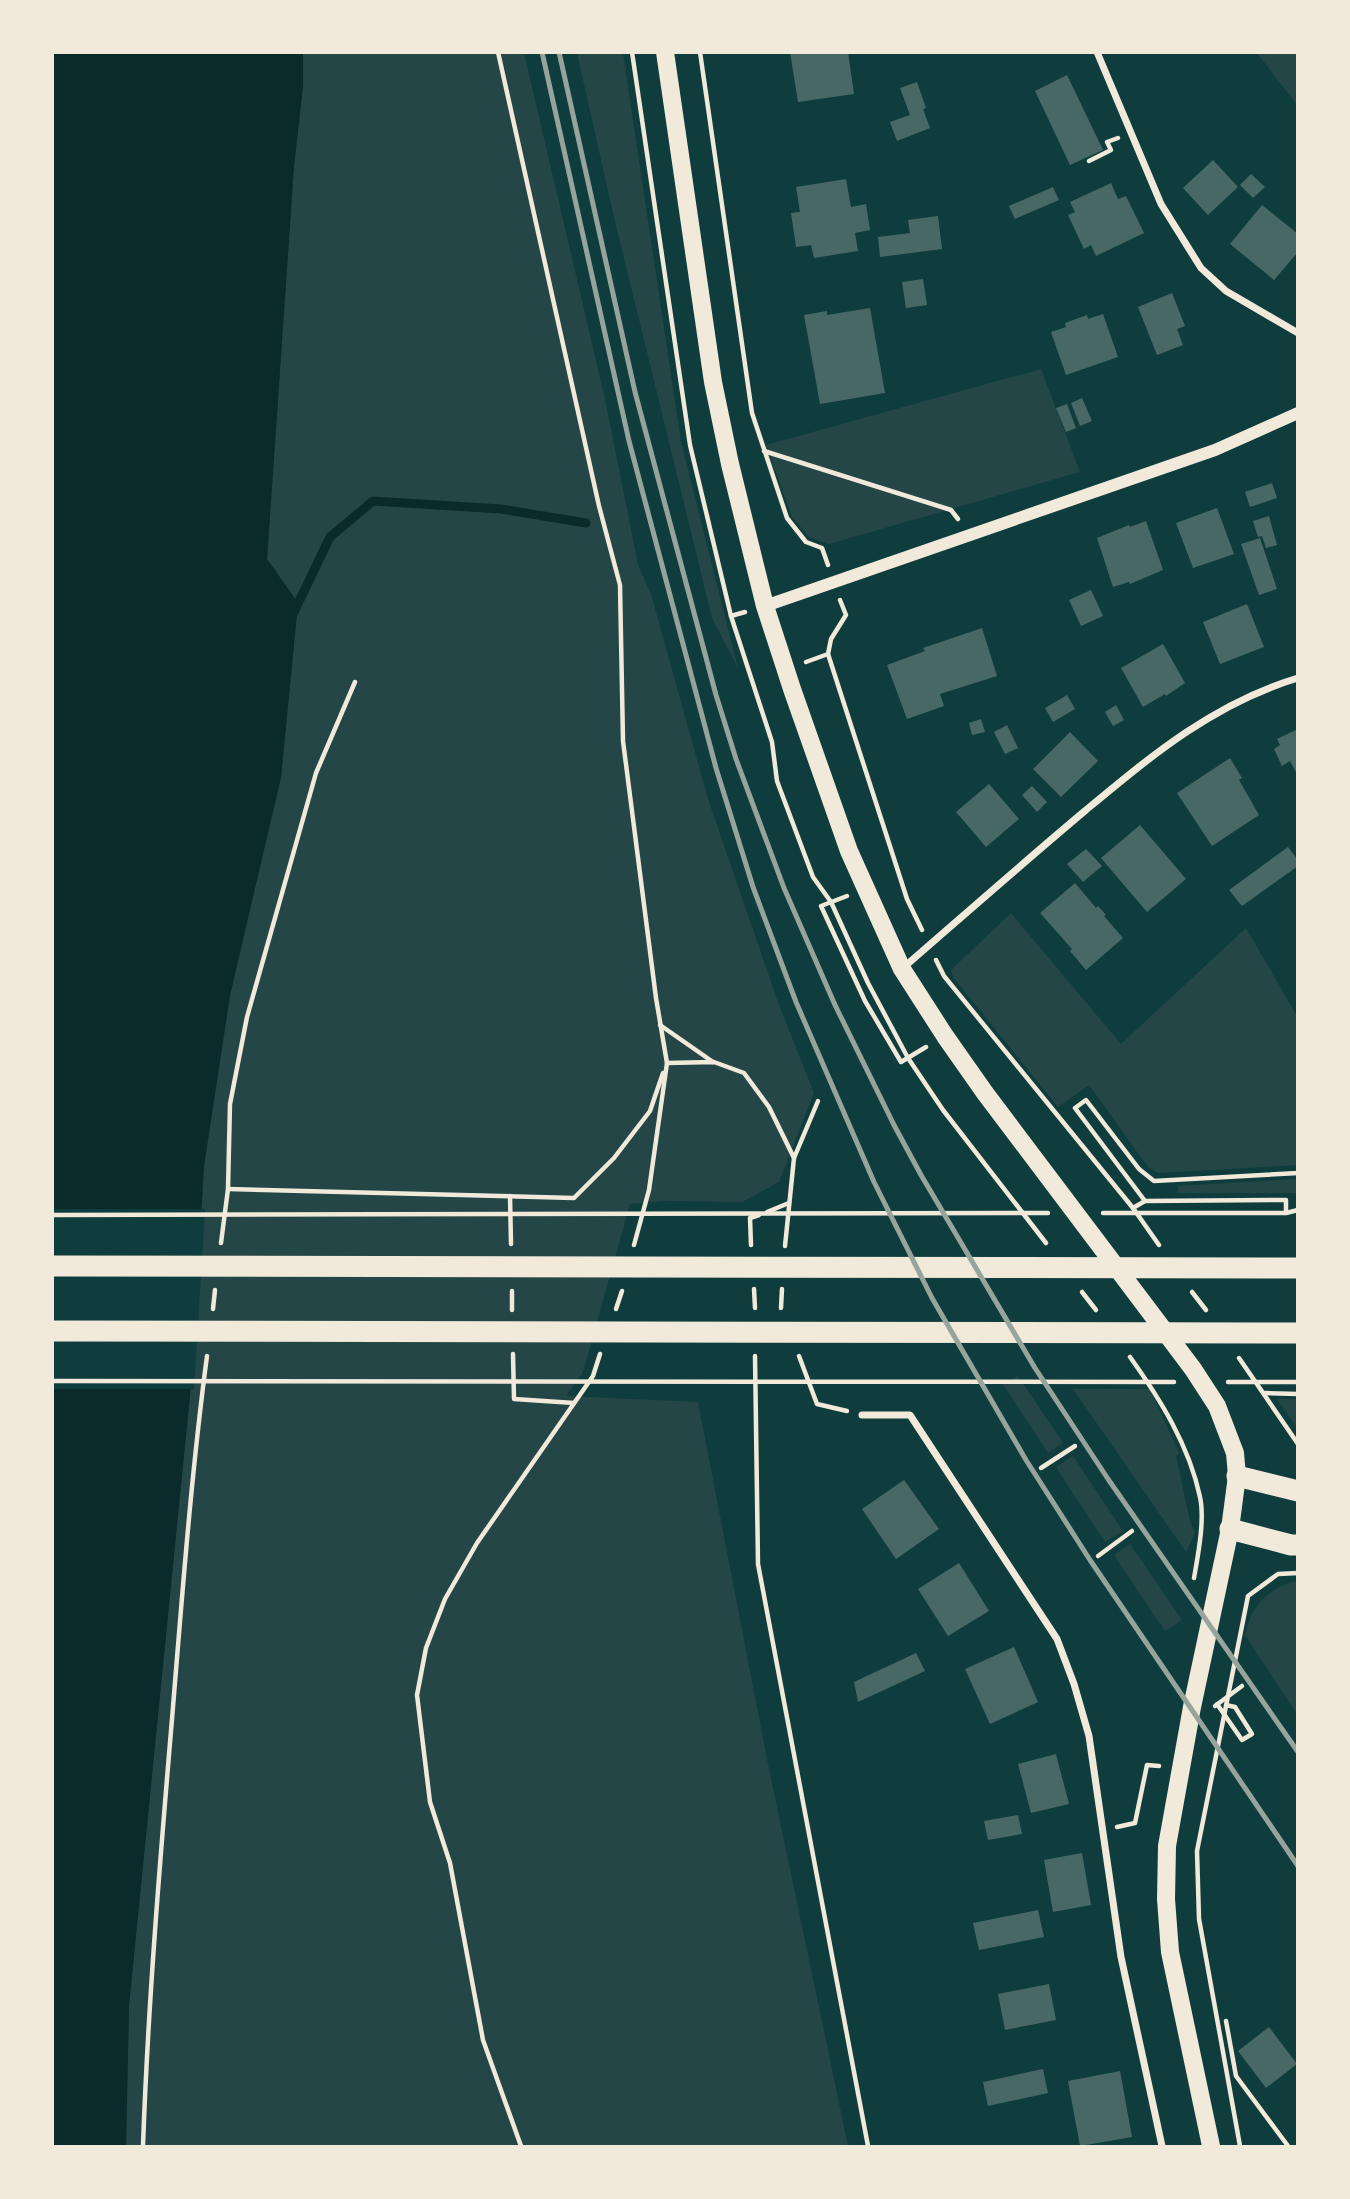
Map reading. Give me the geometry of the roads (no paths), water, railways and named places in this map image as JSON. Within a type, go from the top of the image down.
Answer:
[{"type":"highway","points":[[52,1266],[1297,1268]]},
{"type":"highway","points":[[52,1331],[1297,1333]]},
{"type":"highway","points":[[1237,1475],[1297,1491]]},
{"type":"highway","points":[[1230,1529],[1297,1545]]},
{"type":"main road","points":[[665,52],[713,382],[730,464],[765,606],[849,851],[902,969],[985,1093],[1193,1369],[1217,1406],[1235,1453],[1237,1475],[1230,1529],[1192,1707],[1167,1846],[1166,1899],[1170,1952],[1211,2147]]},
{"type":"street","points":[[1097,52],[1161,204],[1201,268],[1226,291],[1297,333]]},
{"type":"street","points":[[765,606],[1215,450],[1297,413]]},
{"type":"street","points":[[902,969],[1161,748],[1234,703],[1297,678]]},
{"type":"street","points":[[862,1415],[910,1415],[1057,1639],[1089,1736],[1121,1957],[1161,2147]]},
{"type":"waterway","points":[[293,614],[330,537],[373,501],[501,509],[586,523]]},
{"type":"railway","points":[[542,52],[629,441],[716,768],[753,887],[796,1002],[874,1182],[932,1298],[1026,1460],[1090,1560],[1298,1866]]},
{"type":"railway","points":[[559,52],[635,392],[716,695],[736,759],[784,888],[835,1005],[894,1125],[1035,1368],[1108,1479],[1298,1752]]}]
